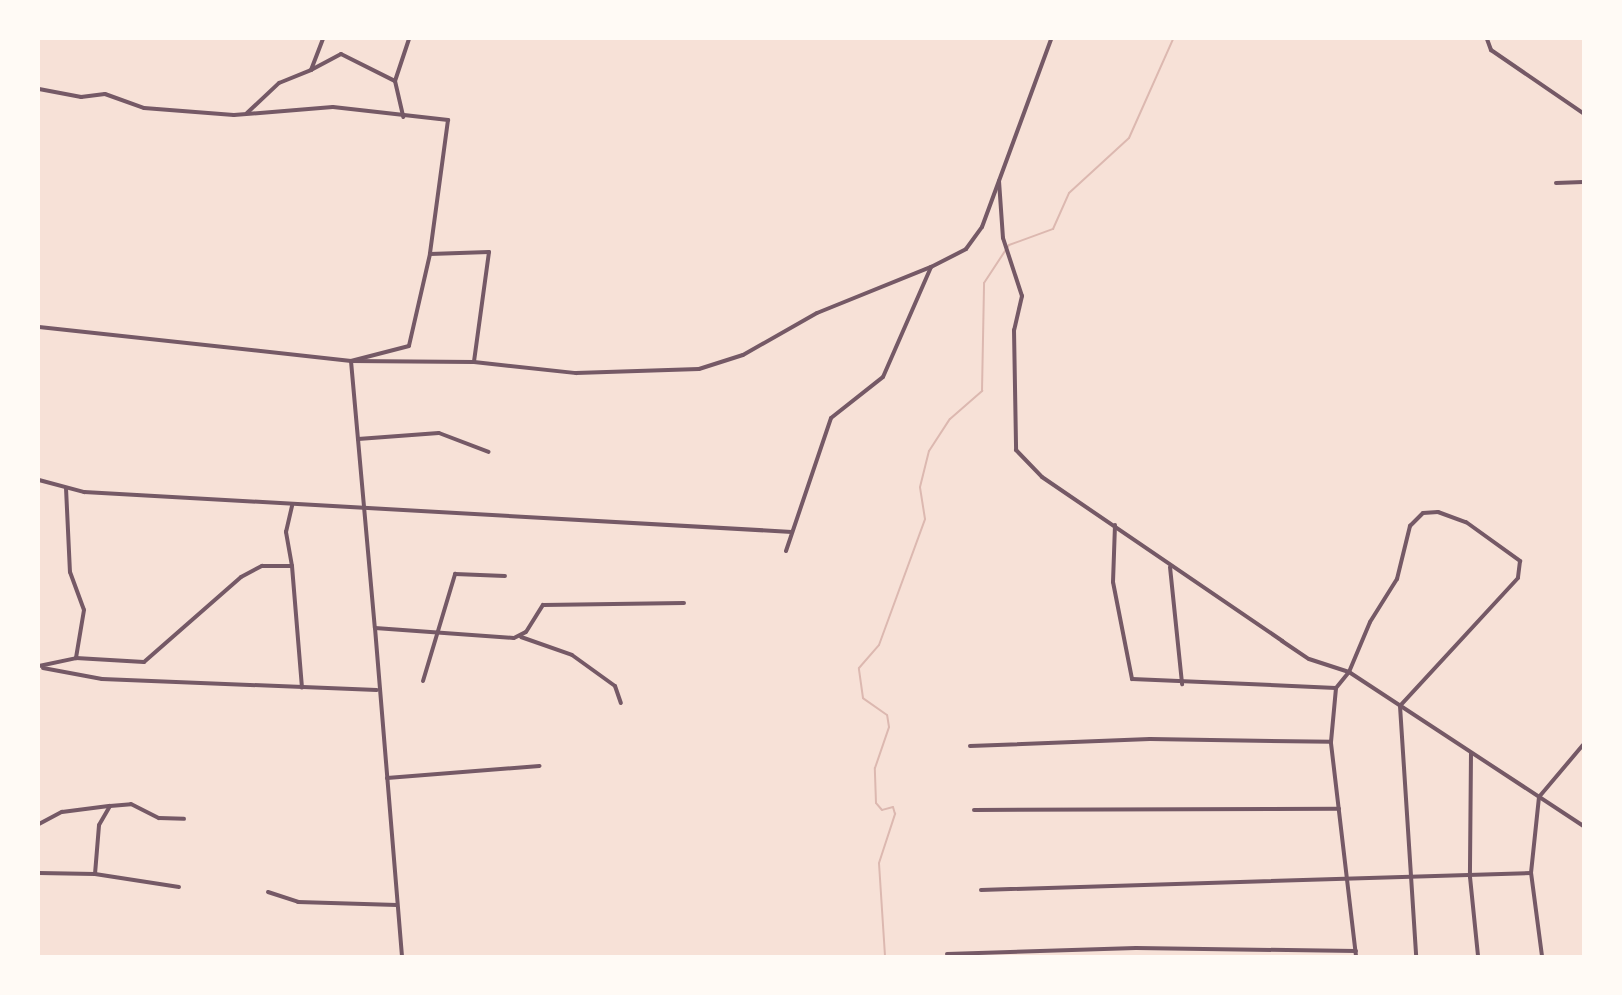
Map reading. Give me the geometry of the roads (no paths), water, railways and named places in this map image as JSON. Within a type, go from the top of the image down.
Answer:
[{"type":"street","points":[[311,70],[323,39]]},
{"type":"street","points":[[403,117],[395,81],[409,39]]},
{"type":"street","points":[[39,327],[351,361],[474,362],[576,373],[699,369],[743,355],[818,313],[931,267],[966,249],[982,227],[1051,39]]},
{"type":"street","points":[[1487,39],[1491,50],[1583,113]]},
{"type":"street","points":[[247,113],[279,82],[311,70],[341,54],[395,81]]},
{"type":"street","points":[[39,89],[81,97],[105,94],[144,108],[247,113],[333,107],[403,117],[448,120],[429,254],[409,346],[351,361]]},
{"type":"street","points":[[999,181],[1003,238],[1022,296],[1014,330],[1018,374],[1012,442],[1042,477],[1115,525],[1169,567],[1309,659],[1349,672],[1583,826]]},
{"type":"street","points":[[1556,183],[1583,182]]},
{"type":"street","points":[[429,254],[489,252],[474,362]]},
{"type":"street","points":[[786,551],[831,418],[883,377],[931,267]]},
{"type":"street","points":[[351,361],[375,628],[376,690],[387,778],[402,956]]},
{"type":"street","points":[[358,439],[439,433],[489,452]]},
{"type":"street","points":[[39,480],[66,488],[292,506],[365,507],[792,532]]},
{"type":"street","points":[[66,488],[70,572],[84,610],[76,658]]},
{"type":"street","points":[[292,506],[286,532],[292,566],[302,688]]},
{"type":"street","points":[[947,954],[1136,948],[1356,953],[1331,742],[1336,688],[1349,672],[1370,622],[1397,579],[1410,526],[1423,513],[1437,512],[1466,522],[1507,547],[1520,561],[1518,578],[1400,706],[1409,879],[1416,956]]},
{"type":"street","points":[[1115,525],[1113,582],[1128,676],[1182,684],[1336,688]]},
{"type":"street","points":[[39,666],[76,658],[144,662],[241,576],[262,566],[292,566]]},
{"type":"street","points":[[1169,567],[1182,684]]},
{"type":"street","points":[[423,681],[455,574],[505,576]]},
{"type":"street","points":[[521,637],[543,605],[684,603]]},
{"type":"street","points":[[375,628],[521,637],[572,655],[615,686],[621,703]]},
{"type":"street","points":[[39,666],[102,679],[376,690]]},
{"type":"street","points":[[970,746],[1149,739],[1331,742]]},
{"type":"street","points":[[1542,956],[1531,873],[1539,797],[1583,745]]},
{"type":"street","points":[[1471,753],[1470,877],[1478,956]]},
{"type":"street","points":[[387,778],[540,766]]},
{"type":"street","points":[[39,824],[62,812],[131,804],[159,818],[184,819]]},
{"type":"street","points":[[95,874],[99,825],[110,806]]},
{"type":"street","points":[[974,810],[1339,809]]},
{"type":"street","points":[[39,873],[95,874],[179,887]]},
{"type":"street","points":[[981,890],[1347,881],[1531,873]]},
{"type":"street","points":[[268,892],[298,902],[397,904]]},
{"type":"waterway","points":[[885,956],[879,863],[895,814],[893,807],[882,810],[876,803],[875,768],[889,727],[887,715],[863,698],[859,668],[879,645],[925,519],[920,487],[929,451],[950,419],[982,391],[984,283],[1009,245],[1053,229],[1069,193],[1129,138],[1173,39]]}]
